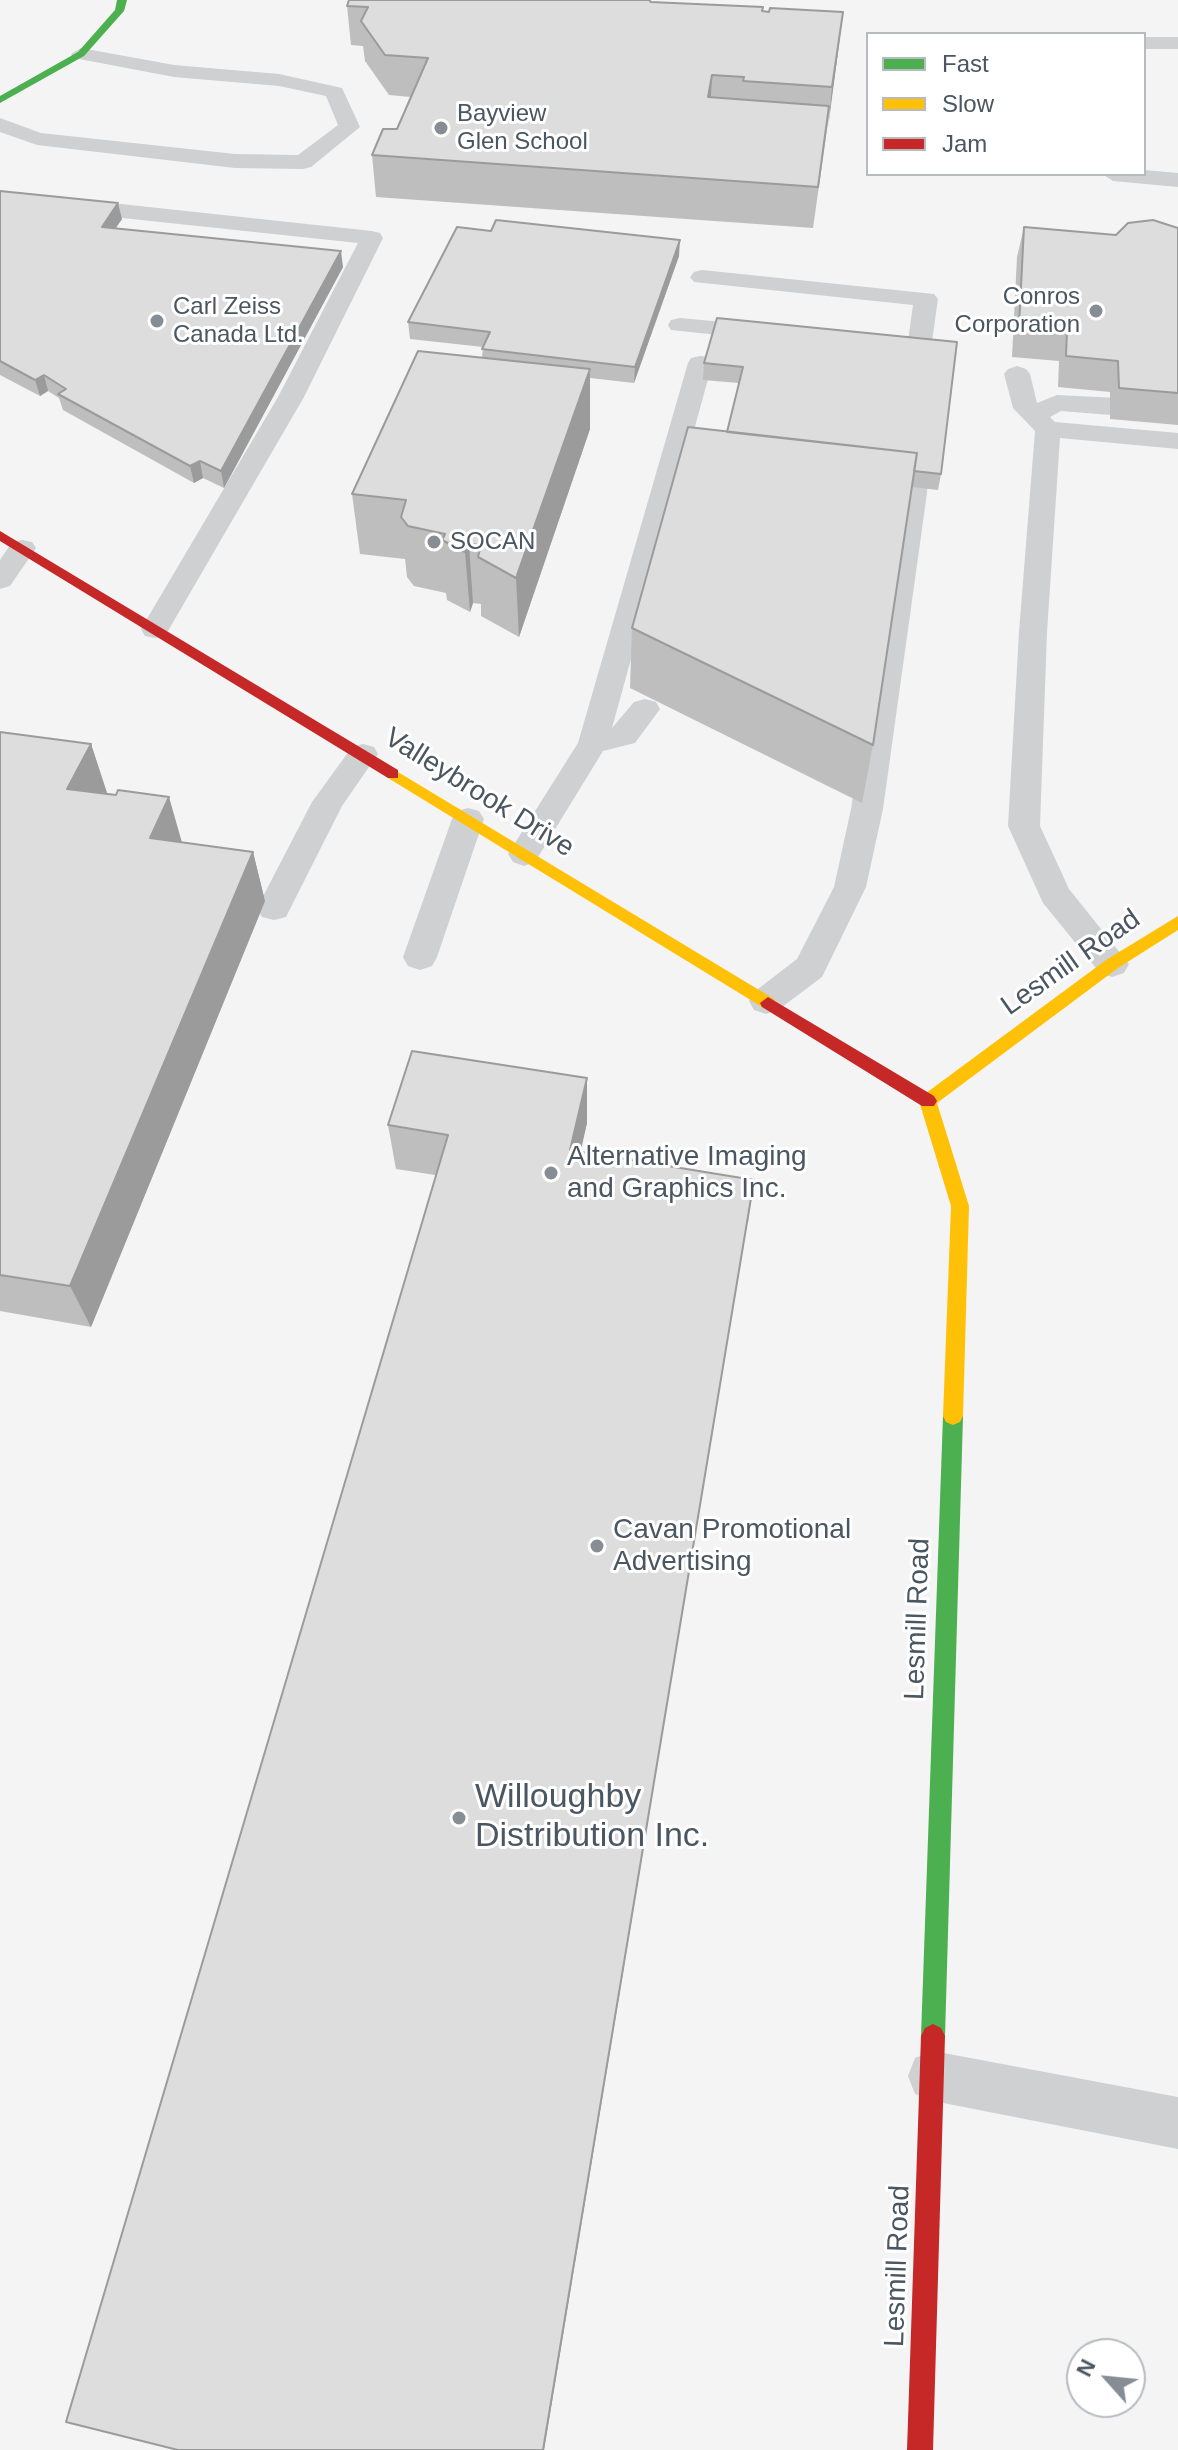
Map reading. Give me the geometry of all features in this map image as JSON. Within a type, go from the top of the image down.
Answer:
[{"type":"street","points":[[0,100],[81,54],[119,11],[122,0]]},
{"type":"street","name":"Valleybrook Drive","points":[[11,541],[928,1101]]},
{"type":"street","name":"Lesmill Road","points":[[920,2450],[960,1206],[928,1101],[1112,964],[1178,922]]},
{"type":"lane","points":[[1146,43],[1178,43]]},
{"type":"lane","points":[[0,124],[37,139],[235,161],[303,162],[349,127],[335,92],[279,80],[174,71],[81,54]]},
{"type":"lane","points":[[1135,176],[1178,180]]},
{"type":"lane","points":[[0,198],[372,238],[291,397],[155,629]]},
{"type":"lane","points":[[702,277],[926,299],[919,359],[889,346]]},
{"type":"lane","points":[[680,325],[785,335]]},
{"type":"lane","points":[[524,854],[593,743],[700,363],[778,371]]},
{"type":"lane","points":[[1017,374],[1026,408],[1040,422],[1178,441]]},
{"type":"lane","points":[[1112,964],[1055,895],[1024,826],[1040,422],[1057,403],[1139,407],[1178,415]]},
{"type":"lane","points":[[766,1001],[810,968],[850,887],[867,809],[899,491],[917,415]]},
{"type":"lane","points":[[673,464],[703,468]]},
{"type":"lane","points":[[0,580],[11,541]]},
{"type":"lane","points":[[593,743],[624,736],[645,709]]},
{"type":"lane","points":[[274,908],[328,802],[363,754]]},
{"type":"lane","points":[[420,957],[468,819]]},
{"type":"lane","points":[[933,2076],[1178,2123]]},
{"type":"building","points":[[349,0],[649,0],[763,7],[762,11],[769,12],[770,8],[843,12],[832,87],[743,81],[744,77],[712,75],[708,97],[829,106],[818,187],[372,155],[383,129],[397,129],[428,58],[385,55],[361,21],[368,7],[347,6]]},
{"type":"building","name":"Carl Zeiss Canada Ltd.","points":[[0,191],[118,203],[102,227],[341,251],[221,471],[200,461],[190,466],[58,394],[66,389],[44,375],[35,380],[0,361]]},
{"type":"building","points":[[496,220],[680,240],[635,367],[482,349],[490,332],[408,322],[457,227],[491,231]]},
{"type":"building","name":"Conros Corporation","points":[[1153,220],[1178,228],[1178,393],[1119,388],[1118,361],[1066,356],[1067,330],[1019,326],[1024,227],[1116,235],[1128,223]]},
{"type":"building","points":[[717,318],[957,342],[941,474],[914,471],[917,453],[727,432],[743,367],[704,363]]},
{"type":"building","points":[[418,351],[590,369],[516,578],[478,557],[481,545],[469,544],[465,552],[442,540],[445,534],[408,526],[401,517],[406,500],[352,494]]},
{"type":"building","points":[[688,427],[917,453],[873,745],[632,628]]},
{"type":"building","points":[[0,732],[91,744],[67,789],[116,795],[118,790],[169,797],[150,838],[253,852],[70,1286],[0,1275]]},
{"type":"building","name":"Willoughby Distribution Inc.","points":[[412,1051],[587,1078],[570,1150],[754,1180],[543,2450],[178,2450],[66,2422],[448,1135],[388,1125]]},
{"type":"traffic: fast","points":[[0,100],[81,54],[119,11],[122,0]]},
{"type":"traffic: fast","points":[[933,2036],[953,1416]]},
{"type":"traffic: slow","points":[[393,774],[768,1003]]},
{"type":"traffic: slow","points":[[928,1101],[1112,964],[1178,922]]},
{"type":"traffic: slow","points":[[928,1101],[960,1206],[953,1416]]},
{"type":"traffic: jam","points":[[0,535],[393,774]]},
{"type":"traffic: jam","points":[[768,1003],[928,1101]]},
{"type":"traffic: jam","points":[[920,2450],[933,2036]]},
{"type":"place","name":"Bayview Glen School","points":[[441,128]]},
{"type":"place","name":"Conros Corporation","points":[[1096,311]]},
{"type":"place","name":"Carl Zeiss Canada Ltd.","points":[[157,321]]},
{"type":"place","name":"SOCAN","points":[[434,542]]},
{"type":"place","name":"Alternative Imaging and Graphics Inc.","points":[[551,1173]]},
{"type":"place","name":"Cavan Promotional Advertising","points":[[597,1546]]},
{"type":"place","name":"Willoughby Distribution Inc.","points":[[459,1818]]}]
